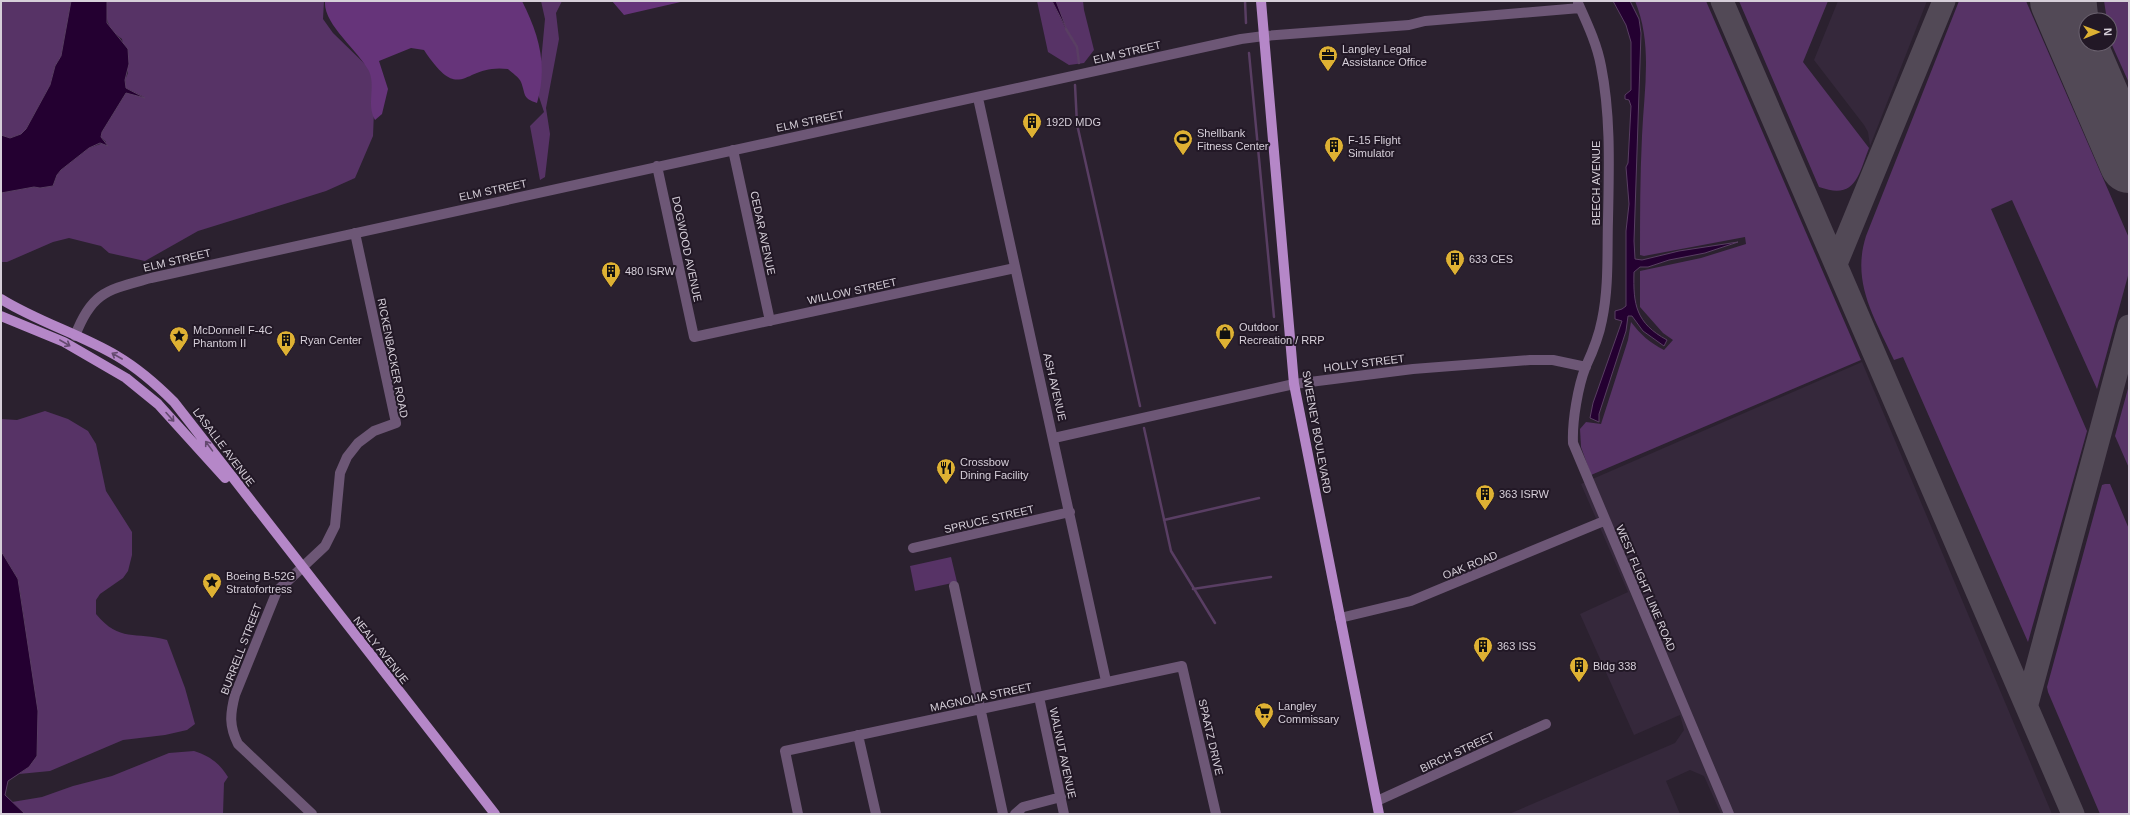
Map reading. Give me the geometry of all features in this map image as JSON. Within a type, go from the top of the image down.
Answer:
[{"type":"main road","name":"SWEENEY BOULEVARD","points":[[1262,1],[1294,384],[1379,814]]},
{"type":"main road","name":"LASALLE AVENUE","points":[[1,299],[22,312],[117,356],[157,385],[192,424],[249,500]]},
{"type":"main road","name":"LASALLE AVENUE","points":[[1,312],[29,328]]},
{"type":"main road","name":"LASALLE AVENUE","points":[[1,316],[64,342],[126,378],[158,404],[225,478],[249,500]]},
{"type":"main road","name":"LASALLE AVENUE","points":[[1,323],[29,328]]},
{"type":"main road","name":"NEALY AVENUE","points":[[249,500],[495,814]]},
{"type":"street","name":"ELM STREET","points":[[75,336],[82,318],[92,303],[113,288],[151,278],[657,166],[1264,36],[1409,25],[1426,21],[1579,4]]},
{"type":"street","name":"BEECH AVENUE","points":[[1579,4],[1601,64],[1607,118],[1608,161],[1606,296],[1596,342],[1586,367]]},
{"type":"street","name":"ASH AVENUE","points":[[978,98],[1054,438],[1106,681]]},
{"type":"street","name":"CEDAR AVENUE","points":[[733,150],[770,321]]},
{"type":"street","name":"DOGWOOD AVENUE","points":[[657,166],[694,337]]},
{"type":"street","name":"RICKENBACKER ROAD","points":[[302,568],[325,546],[335,526],[340,473],[347,456],[358,443],[374,431],[396,423],[355,233]]},
{"type":"street","name":"WILLOW STREET","points":[[694,337],[1015,268]]},
{"type":"street","name":"HOLLY STREET","points":[[1054,438],[1294,384],[1413,369],[1530,360],[1553,360],[1586,367]]},
{"type":"street","name":"WEST FLIGHT LINE ROAD","points":[[1586,367],[1572,424],[1573,443],[1604,521],[1728,814]]},
{"type":"street","name":"SPRUCE STREET","points":[[913,548],[1070,512]]},
{"type":"street","name":"OAK ROAD","points":[[1340,618],[1411,601],[1604,521]]},
{"type":"street","name":"BURRELL STREET","points":[[302,568],[281,586],[273,599],[235,695],[230,722],[232,732],[238,744],[248,756],[312,814]]},
{"type":"street","points":[[954,586],[1003,814]]},
{"type":"street","name":"MAGNOLIA STREET","points":[[798,814],[785,751],[981,710],[1106,681],[1182,666]]},
{"type":"street","name":"SPAATZ DRIVE","points":[[1182,666],[1216,814]]},
{"type":"street","name":"WALNUT AVENUE","points":[[1039,697],[1064,814]]},
{"type":"street","name":"BIRCH STREET","points":[[1377,801],[1546,724]]},
{"type":"street","points":[[858,735],[876,814]]},
{"type":"street","points":[[1016,814],[1023,807],[1061,797]]},
{"type":"shaded area","points":[[1,1],[71,1],[61,56],[55,66],[50,85],[26,129],[21,134],[10,138],[1,135]]},
{"type":"shaded area","points":[[71,1],[107,1],[107,23],[128,49],[129,64],[125,80],[126,88],[145,98],[126,93],[102,132],[101,137],[108,146],[100,143],[89,148],[61,170],[57,175],[53,186],[40,188],[34,187],[1,193],[1,135],[10,138],[21,134],[26,129],[50,85],[55,66],[61,56]]},
{"type":"shaded area","points":[[107,1],[324,1],[323,19],[333,33],[370,69],[375,85],[373,136],[355,178],[326,191],[198,231],[145,261],[109,253],[101,246],[69,238],[53,242],[7,262],[1,262],[1,193],[34,187],[40,188],[53,186],[57,175],[61,170],[89,148],[106,142],[101,137],[102,132],[126,93],[144,97],[126,88],[125,80],[128,73],[122,39],[108,23]]},
{"type":"shaded area","points":[[325,1],[522,1],[537,38],[542,63],[542,76],[537,103],[527,98],[520,80],[508,69],[493,69],[463,79],[455,79],[447,76],[437,67],[424,50],[411,48],[379,61],[388,89],[382,114],[375,120],[371,108],[372,83],[369,71],[329,19]]},
{"type":"shaded area","points":[[541,1],[562,1],[556,13],[559,39],[546,108],[550,134],[545,177],[540,180],[530,126],[544,112],[538,94],[545,19]]},
{"type":"shaded area","points":[[612,1],[685,1],[624,15]]},
{"type":"shaded area","points":[[1037,1],[1052,1],[1066,29],[1056,1],[1083,1],[1094,50],[1084,63],[1069,65],[1048,52]]},
{"type":"shaded area","points":[[1052,1],[1056,1],[1067,30]]},
{"type":"shaded area","points":[[1613,1],[1630,1],[1639,19],[1641,33],[1634,241],[1635,259],[1642,260],[1679,251],[1738,242],[1705,253],[1669,260],[1648,267],[1640,267],[1634,272],[1634,294],[1638,312],[1649,327],[1667,340],[1664,346],[1643,331],[1632,316],[1628,316],[1626,331],[1599,414],[1599,422],[1590,418],[1593,403],[1622,321],[1615,319],[1615,311],[1626,306],[1626,231],[1629,204],[1626,167],[1628,163],[1631,106],[1629,100],[1625,99],[1625,95],[1631,90],[1631,42],[1626,25]]},
{"type":"shaded area","points":[[1635,1],[1706,1],[1861,360],[1591,475],[1581,447],[1580,429],[1586,422],[1601,424],[1628,340],[1631,322],[1646,338],[1664,350],[1673,340],[1663,333],[1640,307],[1640,271],[1701,258],[1746,244],[1745,237],[1644,256],[1640,255],[1641,166],[1646,50],[1641,17]]},
{"type":"shaded area","points":[[1739,1],[1828,1],[1803,62],[1869,148],[1858,176],[1854,183],[1848,188],[1831,190],[1819,187]]},
{"type":"shaded area","points":[[1838,1],[1927,1],[1870,146],[1868,132],[1864,125],[1814,60]]},
{"type":"shaded area","points":[[1959,1],[2026,1],[2129,238],[2129,272],[2097,389],[2012,200],[1991,209],[2087,431],[2028,642],[1903,357],[1894,360],[1873,315],[1863,285],[1861,269],[1862,253],[1866,236]]},
{"type":"shaded area","points":[[2104,1],[2129,1],[2129,83],[2115,52],[2118,52],[2118,12],[2106,12]]},
{"type":"shaded area","points":[[1862,362],[2052,814],[1721,814],[1704,776],[1690,770],[1666,781],[1680,814],[1509,814],[1675,743],[1684,730],[1680,715],[1634,735],[1580,614],[1628,592],[1581,484]]},
{"type":"shaded area","points":[[2129,385],[2129,468],[2115,436]]},
{"type":"shaded area","points":[[45,411],[68,419],[88,431],[96,444],[106,491],[132,532],[132,555],[128,571],[123,578],[100,594],[96,600],[96,614],[105,623],[121,633],[156,637],[167,640],[185,688],[195,724],[187,730],[165,735],[123,740],[50,771],[19,774],[29,767],[25,624],[18,579],[1,551],[1,419],[17,420]]},
{"type":"shaded area","points":[[2110,484],[2129,529],[2129,814],[2100,814],[2047,687],[2102,485]]},
{"type":"shaded area","points":[[1,551],[18,579],[38,711],[37,756],[29,767],[8,781],[5,795],[25,814],[1,814]]},
{"type":"shaded area","points":[[951,557],[957,582],[915,591],[910,566]]},
{"type":"shaded area","points":[[194,751],[205,755],[214,761],[228,777],[224,783],[223,814],[25,814],[12,802],[42,797],[73,786],[112,776],[169,753]]},
{"type":"waterway","points":[[1245,1],[1246,23]]},
{"type":"waterway","points":[[1066,29],[1077,47],[1079,63]]},
{"type":"waterway","points":[[1249,53],[1274,317]]},
{"type":"waterway","points":[[1075,85],[1077,124],[1140,406]]},
{"type":"waterway","points":[[1144,428],[1171,551],[1215,623]]},
{"type":"waterway","points":[[1164,520],[1259,498]]},
{"type":"waterway","points":[[1193,589],[1271,577]]},
{"type":"taxiway","points":[[1722,1],[2073,814]]},
{"type":"taxiway","points":[[1836,264],[1944,1]]},
{"type":"taxiway","points":[[2085,1],[2086,12]]},
{"type":"taxiway","points":[[2090,52],[2092,78]]},
{"type":"taxiway","points":[[2027,704],[2129,326]]},
{"type":"runway","points":[[2059,1],[2129,164]]},
{"type":"place","name":"Langley Legal Assistance Office","points":[[1328,72]]},
{"type":"place","name":"192D MDG","points":[[1032,139]]},
{"type":"place","name":"Shellbank Fitness Center","points":[[1183,156]]},
{"type":"place","name":"F-15 Flight Simulator","points":[[1334,163]]},
{"type":"place","name":"633 CES","points":[[1455,276]]},
{"type":"place","name":"480 ISRW","points":[[611,288]]},
{"type":"place","name":"Outdoor Recreation / RRP","points":[[1225,350]]},
{"type":"place","name":"McDonnell F-4C Phantom II","points":[[179,353]]},
{"type":"place","name":"Ryan Center","points":[[286,357]]},
{"type":"place","name":"Crossbow Dining Facility","points":[[946,485]]},
{"type":"place","name":"363 ISRW","points":[[1485,511]]},
{"type":"place","name":"Boeing B-52G Stratofortress","points":[[212,599]]},
{"type":"place","name":"363 ISS","points":[[1483,663]]},
{"type":"place","name":"Bldg 338","points":[[1579,683]]},
{"type":"place","name":"Langley Commissary","points":[[1264,729]]}]
